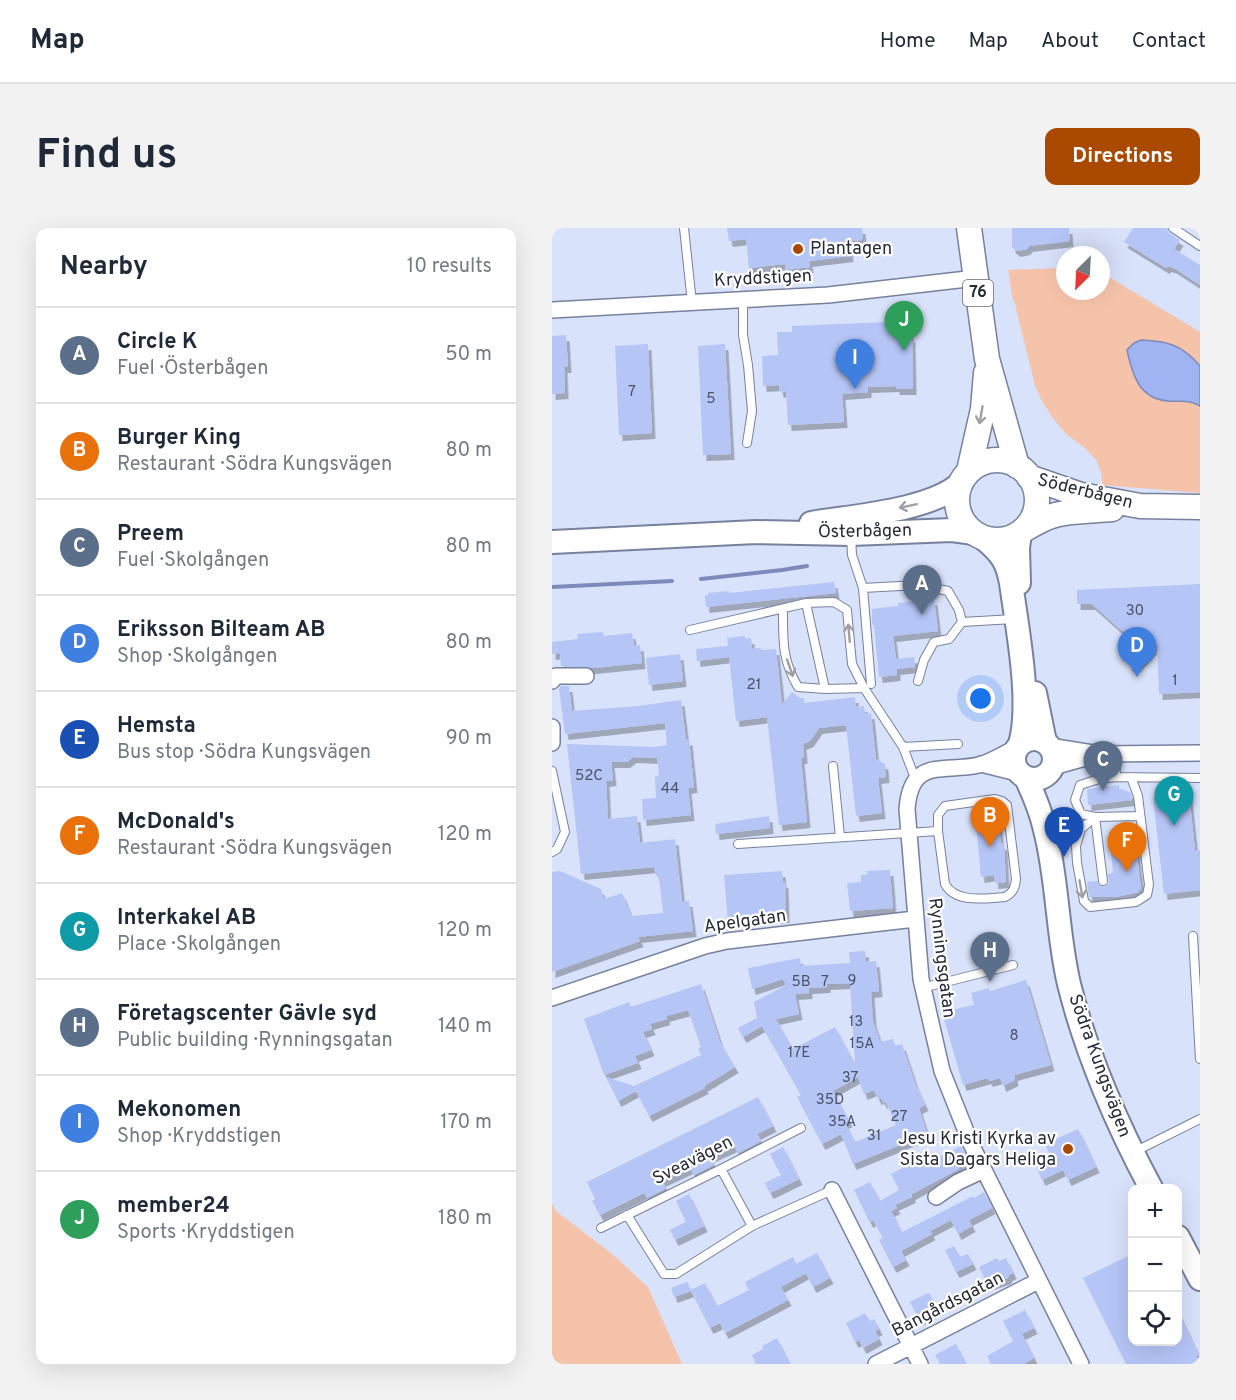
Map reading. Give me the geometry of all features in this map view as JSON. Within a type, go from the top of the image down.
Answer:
[{"type":"main road","name":"76","points":[[969,228],[987,359],[1023,472]]},
{"type":"main road","name":"76","points":[[965,477],[983,409],[987,359]]},
{"type":"main road","points":[[979,536],[1003,540],[1023,531],[1034,516],[1037,506],[1036,494],[1023,472],[999,460],[988,460],[965,477],[957,501],[961,520],[979,536],[1000,552],[1008,568],[1024,696],[1024,732],[1014,755],[1014,762],[1024,776],[1039,779],[1049,757],[1034,739],[1019,745]]},
{"type":"main road","name":"Söderbågen","points":[[1023,472],[1081,495],[1140,506]]},
{"type":"main road","name":"Österbågen","points":[[756,532],[915,505],[952,491],[965,477]]},
{"type":"main road","name":"Söderbågen","points":[[1023,531],[1046,518],[1081,511],[1140,506],[1200,507]]},
{"type":"main road","name":"Österbågen","points":[[552,542],[756,532],[851,534],[952,531],[979,536]]},
{"type":"main road","name":"Södra Kungsvägen","points":[[1023,531],[1018,548],[1019,583],[1039,721],[1049,757],[1046,831],[1061,942],[1070,984],[1085,1034],[1109,1099],[1132,1153],[1149,1184]]},
{"type":"main road","name":"Södra Kungsvägen","points":[[1024,776],[1046,831]]},
{"type":"main road","points":[[1179,1238],[1200,1279]]},
{"type":"street","name":"Kryddstigen","points":[[552,309],[828,295],[976,278]]},
{"type":"street","points":[[552,681],[556,676],[586,676]]},
{"type":"street","points":[[552,727],[552,743]]},
{"type":"street","points":[[915,778],[926,771],[981,764],[1019,745]]},
{"type":"street","points":[[1049,757],[1200,753]]},
{"type":"street","points":[[1049,757],[1099,754]]},
{"type":"street","points":[[981,764],[1024,776]]},
{"type":"street","name":"Rynningsgatan","points":[[915,778],[908,793],[908,831],[915,919],[922,988],[942,1071],[971,1144],[1081,1364]]},
{"type":"street","name":"Apelgatan","points":[[552,998],[716,944],[915,919]]},
{"type":"street","points":[[936,1197],[958,1182],[984,1170]]},
{"type":"street","points":[[832,1190],[920,1364]]},
{"type":"street","name":"Bangårdsgatan","points":[[876,1364],[1038,1281]]},
{"type":"lane","points":[[684,228],[692,303]]},
{"type":"lane","points":[[1173,228],[1200,246]]},
{"type":"lane","points":[[743,300],[743,335],[752,411],[747,443]]},
{"type":"lane","points":[[851,534],[852,555],[863,588],[868,686]]},
{"type":"lane","points":[[863,588],[918,585],[948,591],[959,610],[962,622]]},
{"type":"lane","points":[[690,630],[806,603],[834,602],[847,610],[852,664],[868,686],[903,747],[915,778]]},
{"type":"lane","points":[[806,603],[825,689]]},
{"type":"lane","points":[[783,610],[783,644],[789,670],[798,687],[825,689],[868,686]]},
{"type":"lane","points":[[918,681],[924,660],[934,642],[949,639],[962,622],[1016,619]]},
{"type":"lane","points":[[903,747],[958,744]]},
{"type":"lane","points":[[1115,754],[1116,777]]},
{"type":"lane","points":[[833,766],[840,837]]},
{"type":"lane","points":[[552,771],[565,832],[557,849],[552,852]]},
{"type":"lane","points":[[1140,816],[1095,817],[1081,814],[1075,800],[1080,785],[1116,777],[1200,778]]},
{"type":"lane","points":[[1095,817],[1081,829],[1076,846],[1084,901],[1090,907],[1136,902],[1148,895],[1149,885],[1138,796],[1131,777]]},
{"type":"lane","points":[[994,799],[1007,805],[1017,879],[1011,894],[1005,897],[966,898],[948,890],[945,884],[938,831],[938,815],[945,806],[994,799]]},
{"type":"lane","points":[[1095,817],[1103,881]]},
{"type":"lane","points":[[738,844],[908,831],[938,831]]},
{"type":"lane","points":[[1193,936],[1200,1059]]},
{"type":"lane","points":[[922,988],[1013,965]]},
{"type":"lane","points":[[1132,1153],[1200,1119]]},
{"type":"lane","name":"Sveavägen","points":[[601,1228],[801,1128]]},
{"type":"lane","points":[[721,1169],[752,1226]]},
{"type":"lane","points":[[627,1215],[664,1274],[676,1274],[752,1226],[832,1190]]},
{"type":"shaded area","points":[[1056,268],[1056,300],[1110,300],[1110,278],[1200,332],[1200,366],[1194,359],[1174,346],[1141,340],[1169,401],[1191,400],[1200,406],[1200,493],[1102,485],[1102,476],[1097,461],[1085,448],[1066,434],[1052,417],[1035,386],[1012,296],[1008,270]]},
{"type":"shaded area","points":[[552,1204],[556,1211],[611,1253],[648,1287],[682,1364],[552,1364]]},
{"type":"water","points":[[1141,340],[1167,343],[1181,349],[1200,366],[1200,406],[1188,402],[1158,399],[1150,396],[1144,390],[1131,368],[1127,350]]},
{"type":"building","name":"Plantagen","points":[[727,228],[862,228],[863,237],[861,240],[848,241],[850,256],[809,261],[810,267],[785,270],[785,264],[749,268],[746,239],[729,241]]},
{"type":"building","points":[[1012,228],[1069,228],[1070,241],[1029,246],[1027,249],[1017,251],[1012,247]]},
{"type":"building","points":[[1133,228],[1167,228],[1169,233],[1180,240],[1174,249],[1200,265],[1200,285],[1174,268],[1168,266],[1166,268],[1124,242]]},
{"type":"building","points":[[910,321],[913,389],[896,389],[896,386],[868,387],[868,392],[842,394],[844,422],[788,425],[786,391],[780,392],[779,385],[763,386],[762,356],[778,355],[777,332],[792,332],[792,326]]},
{"type":"building","points":[[566,335],[568,367],[564,367],[565,393],[552,394],[552,336]]},
{"type":"building","points":[[648,344],[652,433],[619,435],[615,346]]},
{"type":"building","points":[[725,344],[731,454],[703,455],[698,346]]},
{"type":"building","points":[[834,582],[836,593],[706,607],[705,596],[708,593],[729,591],[729,593]]},
{"type":"building","points":[[1200,584],[1200,692],[1159,694],[1157,645],[1134,669],[1128,664],[1141,648],[1092,604],[1077,604],[1077,590]]},
{"type":"building","points":[[934,599],[938,631],[893,636],[896,659],[914,657],[915,667],[897,669],[897,675],[879,677],[872,609]]},
{"type":"building","points":[[603,632],[604,636],[632,633],[634,646],[640,645],[642,663],[593,668],[561,666],[560,653],[552,654],[552,642],[578,639],[577,634]]},
{"type":"building","points":[[745,636],[745,639],[751,638],[752,649],[776,649],[782,704],[792,692],[804,698],[804,703],[855,697],[856,707],[864,706],[865,714],[871,713],[876,759],[885,764],[886,777],[878,778],[882,813],[856,816],[846,725],[819,728],[810,741],[803,744],[804,758],[801,758],[807,822],[779,825],[767,717],[736,721],[729,657],[697,661],[696,649],[728,646],[727,638]]},
{"type":"building","points":[[680,654],[683,681],[649,685],[646,658]]},
{"type":"building","points":[[569,686],[572,711],[681,700],[686,740],[689,739],[694,787],[688,788],[691,815],[643,820],[642,799],[656,798],[655,777],[659,776],[657,758],[633,757],[627,762],[611,762],[613,780],[606,781],[608,819],[637,816],[640,843],[675,839],[682,901],[689,901],[693,931],[638,937],[640,941],[552,972],[552,872],[560,871],[601,889],[604,899],[622,893],[631,916],[663,913],[659,876],[656,876],[654,867],[581,874],[567,744],[655,747],[667,745],[665,723],[565,734],[559,688]]},
{"type":"building","points":[[1119,785],[1119,788],[1131,793],[1132,800],[1088,805],[1087,789]]},
{"type":"building","points":[[1189,794],[1195,851],[1200,850],[1200,890],[1164,894],[1153,798]]},
{"type":"building","points":[[769,816],[770,828],[716,834],[715,824]]},
{"type":"building","points":[[998,820],[1001,843],[1004,845],[1006,882],[995,883],[994,875],[981,877],[976,823]]},
{"type":"building","points":[[1136,848],[1141,889],[1139,892],[1116,897],[1089,897],[1087,882],[1097,881],[1104,887],[1109,883],[1108,874],[1113,873],[1111,850]]},
{"type":"building","points":[[890,870],[893,908],[850,911],[847,883],[861,882],[861,875],[868,874],[866,871]]},
{"type":"building","points":[[782,871],[783,882],[785,882],[786,917],[728,922],[724,875]]},
{"type":"building","points":[[865,951],[866,962],[876,961],[879,991],[871,992],[873,1021],[880,1042],[893,1039],[895,1046],[902,1044],[925,1105],[919,1108],[927,1134],[853,1164],[841,1134],[822,1144],[797,1097],[801,1095],[762,1026],[743,1037],[738,1028],[757,1018],[754,1002],[786,985],[783,979],[752,989],[748,968],[800,958],[801,966],[850,963],[849,952]],"holes":[[[850,983],[855,1064],[835,1027],[793,1049],[776,1019],[799,1014],[795,994],[809,993],[809,988],[827,987],[827,984]],[[858,1077],[864,1094],[874,1090],[878,1099],[881,1098],[884,1103],[886,1102],[896,1125],[855,1142],[845,1123],[849,1121],[833,1091]]]},
{"type":"building","points":[[1026,980],[1051,1065],[1014,1075],[1015,1080],[1003,1086],[1000,1078],[989,1081],[988,1078],[963,1085],[942,1012],[974,1005],[971,993],[989,988],[990,991]]},
{"type":"building","points":[[701,984],[720,1042],[735,1067],[704,1086],[705,1088],[649,1116],[636,1091],[618,1101],[606,1077],[634,1086],[701,1055],[698,1048],[701,1047],[688,1010],[666,1016],[667,1019],[650,1024],[652,1029],[643,1032],[651,1050],[635,1056],[638,1063],[604,1075],[584,1019],[629,1002],[631,1007]]},
{"type":"building","points":[[758,1097],[773,1126],[757,1134],[761,1141],[738,1153],[734,1146],[710,1157],[713,1165],[694,1175],[690,1168],[662,1181],[666,1188],[647,1198],[644,1193],[600,1215],[592,1201],[595,1199],[587,1182]]},
{"type":"building","name":"Jesu Kristi Kyrka av Sista Dagars Heliga","points":[[1078,1129],[1096,1167],[1068,1180],[1063,1170],[1042,1180],[1034,1162],[1050,1155],[1045,1144]]},
{"type":"building","points":[[961,1146],[969,1162],[912,1194],[912,1197],[895,1205],[897,1208],[891,1211],[902,1232],[984,1192],[992,1208],[969,1220],[972,1226],[958,1234],[951,1220],[930,1231],[932,1234],[901,1251],[906,1260],[893,1267],[879,1240],[883,1238],[873,1220],[870,1222],[868,1219],[854,1190],[870,1182],[880,1201],[899,1190],[891,1174],[934,1152],[937,1158]]},
{"type":"building","points":[[783,1147],[799,1179],[770,1193],[765,1183],[781,1175],[770,1154]]},
{"type":"building","points":[[689,1194],[704,1226],[675,1240],[670,1230],[686,1222],[676,1201]]},
{"type":"building","points":[[954,1246],[960,1257],[968,1254],[973,1264],[956,1272],[945,1250]]},
{"type":"building","points":[[817,1253],[830,1278],[813,1287],[806,1273],[781,1287],[788,1300],[725,1333],[720,1323],[710,1328],[691,1291],[674,1297],[671,1288],[687,1282],[691,1290],[705,1283],[717,1306],[749,1290],[745,1282],[793,1257],[796,1264]]},
{"type":"building","points":[[1128,1256],[1128,1346],[1182,1346],[1182,1319],[1199,1355],[1196,1356],[1198,1360],[1190,1364],[1126,1364],[1083,1278]]},
{"type":"building","points":[[997,1258],[999,1261],[1006,1258],[1013,1273],[1008,1278],[991,1284],[988,1277],[985,1279],[979,1267]]},
{"type":"building","points":[[928,1293],[937,1308],[936,1311],[919,1320],[910,1302]]},
{"type":"building","points":[[1025,1310],[1034,1328],[1022,1334],[1034,1358],[1023,1364],[991,1364],[987,1356],[1013,1341],[1003,1321]]},
{"type":"building","points":[[865,1313],[870,1321],[874,1319],[879,1329],[875,1331],[879,1339],[863,1348],[859,1340],[855,1342],[846,1323]]},
{"type":"building","points":[[777,1338],[790,1364],[756,1364],[752,1355],[763,1349],[762,1346]]},
{"type":"building","points":[[956,1344],[966,1364],[940,1364],[935,1355]]},
{"type":"waterway","points":[[701,579],[807,566]]},
{"type":"waterway","points":[[552,587],[672,581]]},
{"type":"place","name":"Plantagen","points":[[798,249]]},
{"type":"place","name":"member24","points":[[904,351]]},
{"type":"place","name":"Mekonomen","points":[[855,389]]},
{"type":"place","name":"Circle K","points":[[922,615]]},
{"type":"place","name":"Eriksson Bilteam AB","points":[[1137,677]]},
{"type":"place","name":"Preem","points":[[1103,791]]},
{"type":"place","name":"Interkakel AB","points":[[1174,826]]},
{"type":"place","name":"Burger King","points":[[990,847]]},
{"type":"place","name":"Hemsta","points":[[1064,857]]},
{"type":"place","name":"McDonald's","points":[[1127,872]]},
{"type":"place","name":"Företagscenter Gävle syd","points":[[990,982]]},
{"type":"place","name":"Jesu Kristi Kyrka av Sista Dagars Heliga","points":[[1068,1149]]}]
